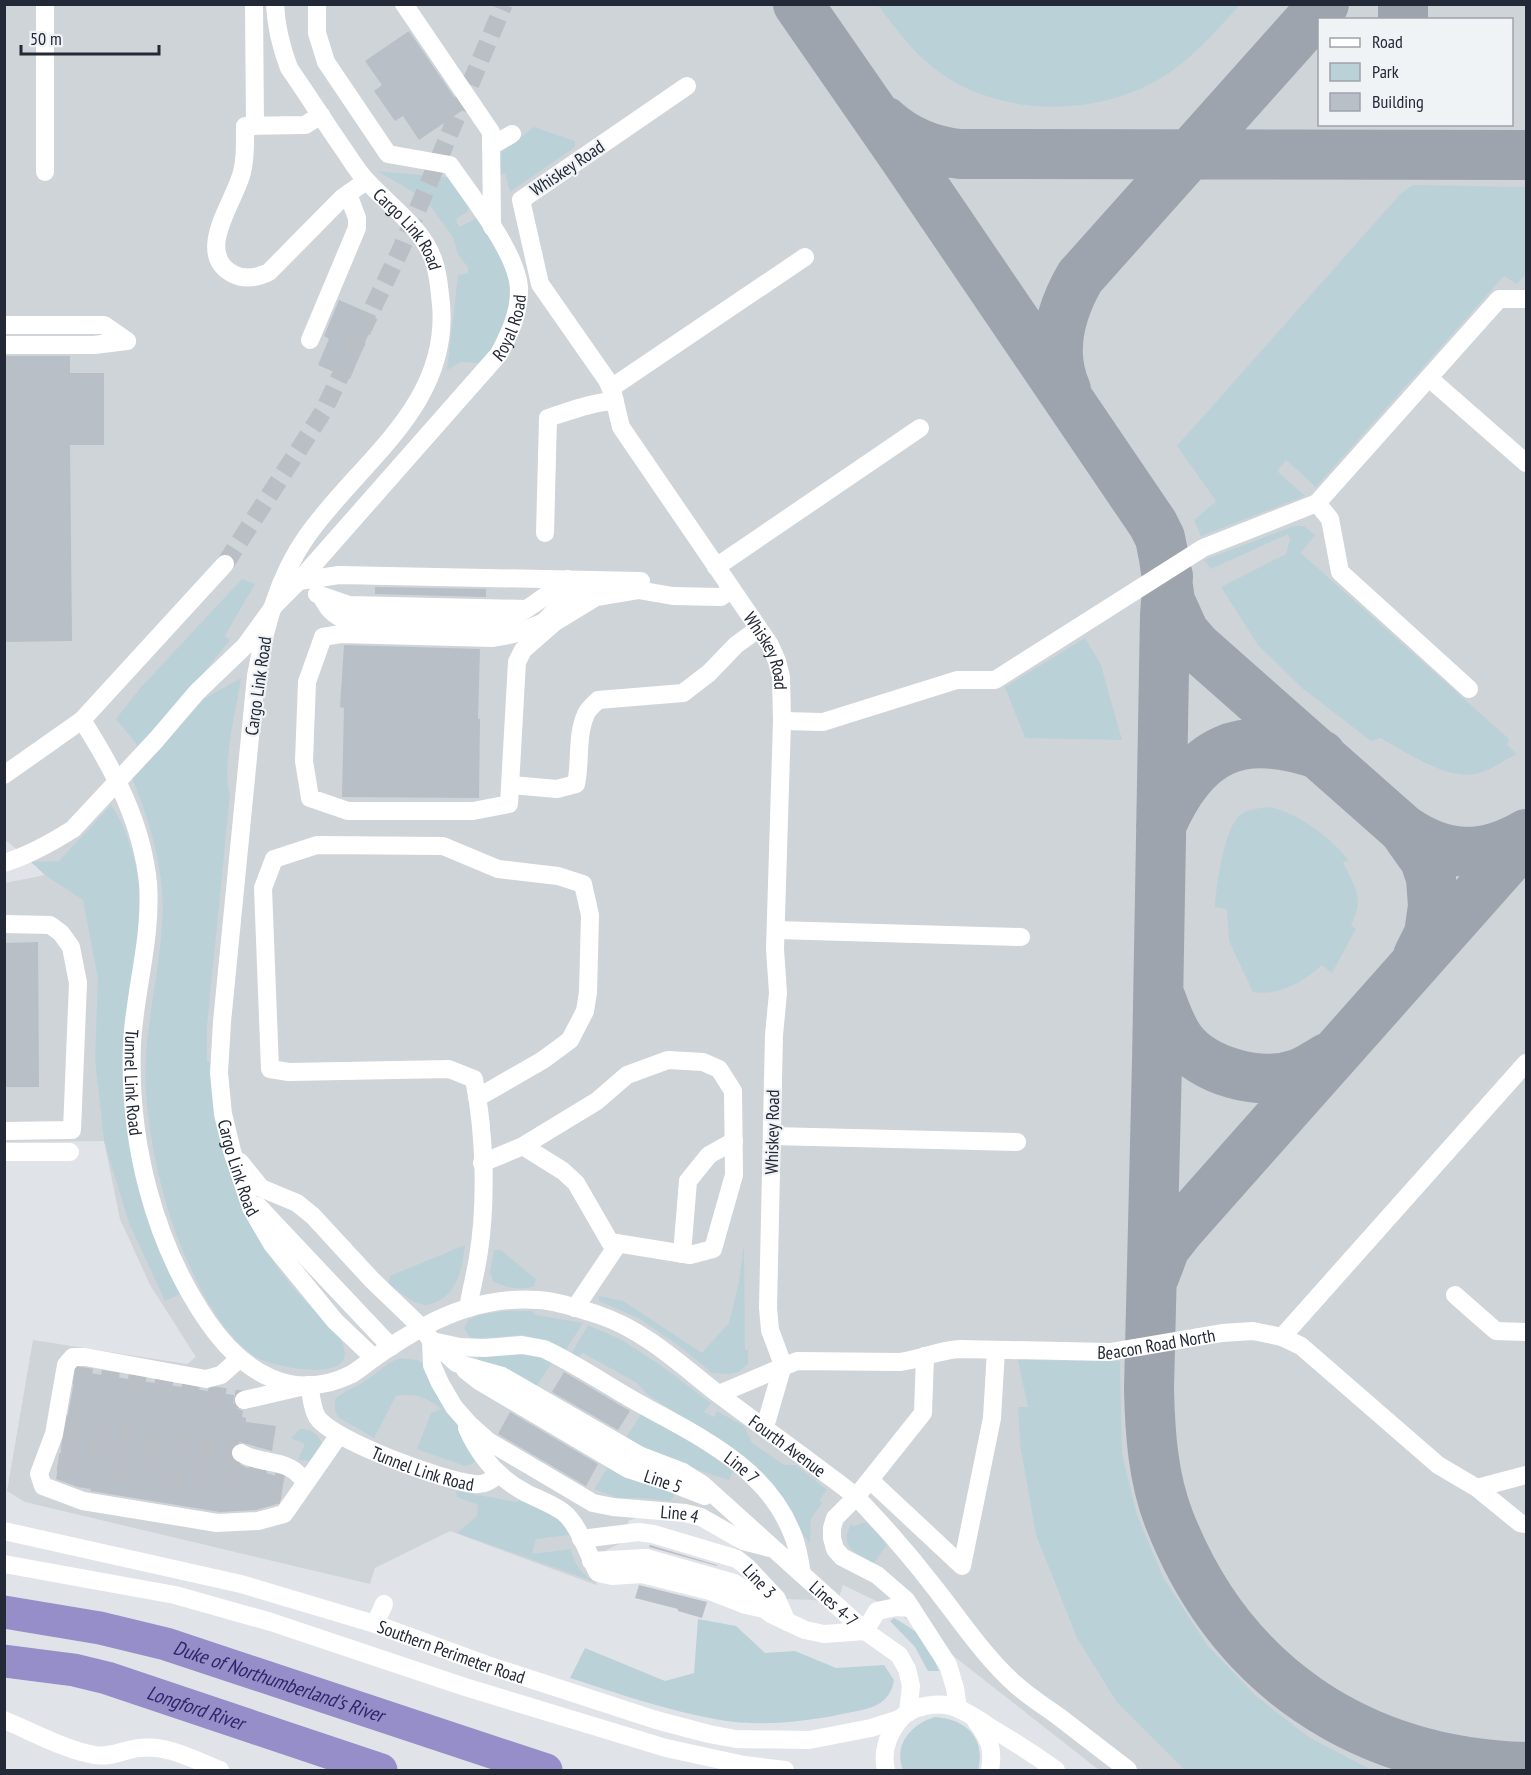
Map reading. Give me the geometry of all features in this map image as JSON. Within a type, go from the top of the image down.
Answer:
[{"type":"street","points":[[45,4],[45,172]]},
{"type":"street","points":[[254,4],[255,126]]},
{"type":"street","name":"Cargo Link Road","points":[[275,4],[281,48],[289,68],[366,181],[403,216],[422,238],[433,259],[439,281],[442,318],[438,354],[427,386],[411,414],[333,502],[306,537],[293,574]]},
{"type":"street","name":"Royal Road","points":[[4,863],[26,856],[73,829],[156,740],[197,692],[245,646],[274,606],[293,574],[499,354],[513,328],[519,287],[514,267],[492,227],[450,165],[388,154],[326,62],[317,33],[317,4]]},
{"type":"street","points":[[404,4],[491,132],[492,227]]},
{"type":"street","name":"Whiskey Road","points":[[687,86],[521,200],[540,284],[607,380],[621,428],[770,645],[781,676],[782,721],[776,930],[778,993],[774,1035],[768,1308],[770,1330],[783,1365]]},
{"type":"street","points":[[321,116],[305,125],[245,126],[243,172],[218,228],[216,239],[219,257],[230,272],[237,276],[254,278],[269,272],[348,194],[366,181]]},
{"type":"street","points":[[491,146],[512,134]]},
{"type":"street","points":[[310,340],[358,223],[348,194]]},
{"type":"street","points":[[545,533],[548,418],[589,406],[613,395],[805,257]]},
{"type":"street","points":[[782,721],[823,722],[957,681],[995,680],[1203,548],[1317,503],[1499,299],[1527,299]]},
{"type":"street","points":[[4,325],[104,325],[127,341],[94,345],[4,345]]},
{"type":"street","points":[[1429,378],[1527,463]]},
{"type":"street","points":[[716,567],[920,428]]},
{"type":"street","points":[[1317,503],[1330,519],[1340,572],[1469,689]]},
{"type":"street","points":[[4,775],[82,720],[225,564]]},
{"type":"street","points":[[293,574],[649,581],[664,585],[674,596]]},
{"type":"street","points":[[293,574],[321,596],[348,605],[528,609],[568,579]]},
{"type":"street","points":[[592,580],[570,594],[544,622],[514,634],[493,638],[341,634],[323,637],[307,682],[304,761],[310,798],[348,811],[473,811],[509,804],[517,662],[523,650],[555,622],[596,597],[638,590],[674,596],[721,597],[731,590]]},
{"type":"street","name":"Cargo Link Road","points":[[274,606],[263,637],[256,676],[222,1022],[219,1073],[223,1114],[232,1151],[251,1208],[272,1244],[335,1321],[374,1358]]},
{"type":"street","points":[[511,785],[557,789],[576,784],[586,713],[598,699],[683,693],[709,674],[736,645],[758,629]]},
{"type":"street","name":"Tunnel Link Road","points":[[82,720],[106,759],[141,841],[147,882],[149,923],[132,1041],[133,1103],[148,1190],[166,1242],[186,1287],[208,1323],[232,1354],[261,1375],[285,1383],[309,1385],[346,1376],[374,1358]]},
{"type":"street","points":[[468,1308],[478,1257],[482,1218],[482,1163],[474,1079],[449,1069],[289,1072],[270,1069],[263,888],[274,859],[317,845],[443,846],[498,869],[558,876],[583,884],[590,915],[588,992],[585,1011],[570,1040],[543,1060],[477,1098]]},
{"type":"street","points":[[4,924],[50,925],[62,933],[71,947],[78,983],[72,1130],[4,1131]]},
{"type":"street","points":[[776,930],[1021,937]]},
{"type":"street","points":[[482,1163],[523,1146],[597,1101],[627,1075],[668,1060],[703,1062],[718,1070],[733,1091],[734,1175],[713,1249],[690,1255],[610,1242],[576,1183],[563,1171],[523,1146]]},
{"type":"street","points":[[1282,1337],[1527,1063]]},
{"type":"street","points":[[772,1136],[1017,1142]]},
{"type":"street","points":[[682,1254],[688,1181],[709,1155],[734,1141]]},
{"type":"street","name":"Line 5","points":[[232,1151],[261,1188],[297,1203],[314,1216],[372,1280],[456,1363],[479,1381],[608,1447],[628,1469],[674,1484],[725,1506],[774,1549]]},
{"type":"street","points":[[4,1152],[70,1152]]},
{"type":"street","points":[[245,1192],[391,1347]]},
{"type":"street","points":[[575,1308],[618,1244]]},
{"type":"street","points":[[1455,1294],[1496,1331],[1527,1332]]},
{"type":"street","name":"Fourth Avenue","points":[[374,1358],[391,1347],[426,1334],[468,1308],[496,1302],[539,1300],[600,1315],[628,1326],[675,1358],[856,1497],[933,1586],[974,1640],[1015,1684],[1128,1770]]},
{"type":"street","name":"Beacon Road North","points":[[719,1394],[797,1360],[900,1362],[948,1350],[1110,1352],[1222,1333],[1254,1331],[1282,1337],[1301,1346],[1438,1465],[1477,1488],[1520,1523],[1527,1524]]},
{"type":"street","points":[[426,1334],[432,1365],[440,1383],[462,1415],[472,1440],[488,1464],[522,1491],[564,1513],[576,1526],[598,1573],[612,1576],[642,1574],[712,1584],[747,1605],[764,1609],[805,1630],[824,1634],[865,1631],[877,1611],[896,1607],[911,1608]]},
{"type":"street","name":"Line 7","points":[[426,1334],[460,1347],[522,1345],[544,1349],[699,1436],[735,1459],[780,1510],[794,1538],[802,1574]]},
{"type":"street","points":[[870,1479],[962,1566],[992,1418],[996,1350]]},
{"type":"street","points":[[925,1356],[923,1413],[856,1497],[835,1518],[832,1528],[835,1549],[843,1557],[877,1575],[906,1600],[948,1665],[966,1712],[989,1738],[993,1756],[990,1770]]},
{"type":"street","points":[[239,1359],[221,1375],[206,1379],[85,1358],[73,1358],[66,1365],[70,1374],[52,1457],[39,1474],[43,1486],[83,1501],[217,1523],[258,1521],[284,1514],[288,1497],[298,1476],[339,1435]]},
{"type":"street","points":[[765,1427],[783,1365]]},
{"type":"street","points":[[244,1400],[309,1385]]},
{"type":"street","name":"Tunnel Link Road","points":[[309,1385],[317,1417],[339,1435],[430,1473],[474,1484],[488,1483],[499,1474]]},
{"type":"street","name":"Line 4","points":[[462,1415],[488,1441],[593,1503],[613,1507],[663,1510],[701,1517],[743,1541],[774,1549]]},
{"type":"street","points":[[241,1453],[249,1458],[291,1467],[298,1476]]},
{"type":"street","points":[[1477,1488],[1527,1475]]},
{"type":"street","name":"Southern Perimeter Road","points":[[4,1531],[241,1584],[375,1624],[487,1665],[656,1720],[727,1737],[808,1740],[871,1728],[904,1716],[920,1707],[942,1704],[966,1712]]},
{"type":"street","name":"Line 3","points":[[581,1539],[638,1532],[653,1534],[737,1559],[777,1599],[787,1622]]},
{"type":"street","name":"Lines 4-7","points":[[774,1549],[865,1631],[899,1655],[908,1669],[910,1686],[904,1716]]},
{"type":"street","name":"Southern Perimeter Road","points":[[4,1564],[175,1595],[271,1622],[465,1688],[666,1748],[744,1765],[785,1770]]},
{"type":"street","points":[[375,1624],[384,1604]]},
{"type":"street","points":[[966,1712],[1056,1770]]},
{"type":"street","points":[[886,1770],[885,1749],[891,1732],[904,1716]]},
{"type":"street","points":[[4,1720],[81,1752],[97,1756],[140,1748],[156,1748],[220,1770]]},
{"type":"shaded area","points":[[4,5],[1526,5],[1526,1770],[1099,1770],[895,1610],[843,1585],[837,1604],[786,1599],[722,1534],[677,1514],[647,1513],[628,1521],[630,1539],[606,1550],[596,1585],[450,1531],[375,1568],[370,1584],[25,1502],[7,1491],[33,1340],[187,1364],[196,1357],[150,1285],[120,1219],[104,1141],[5,1142],[5,883],[45,875],[4,839]]},
{"type":"green space","points":[[878,5],[1240,5],[1190,56],[1156,81],[1105,101],[1051,107],[1023,105],[996,99],[970,90],[946,77],[917,53]]},
{"type":"green space","points":[[534,127],[575,141],[575,147],[510,192],[505,173],[496,176],[499,154]]},
{"type":"green space","points":[[377,171],[453,178],[471,202],[467,212],[456,219],[459,227],[479,217],[508,269],[510,302],[506,324],[497,342],[480,363],[461,362],[447,370],[458,275],[468,273],[468,267],[458,255],[453,237],[425,199]]},
{"type":"green space","points":[[1413,185],[1526,187],[1526,274],[1517,284],[1504,276],[1316,487],[1286,460],[1277,471],[1305,496],[1201,536],[1194,520],[1216,501],[1177,446],[1401,193]]},
{"type":"green space","points":[[1294,526],[1304,526],[1315,535],[1301,553],[1509,739],[1507,745],[1517,754],[1486,771],[1464,775],[1439,769],[1380,738],[1371,741],[1302,688],[1258,645],[1221,587],[1286,554],[1290,539],[1288,534],[1211,569],[1204,560]]},
{"type":"green space","points":[[242,579],[255,584],[225,636],[230,640],[191,689],[139,747],[116,719],[141,687]]},
{"type":"green space","points":[[1085,638],[1101,665],[1122,740],[1025,738],[1005,687]]},
{"type":"green space","points":[[241,678],[228,754],[230,794],[207,1026],[207,1062],[211,1062],[271,1257],[280,1272],[334,1329],[342,1342],[344,1357],[338,1365],[326,1369],[293,1368],[277,1365],[254,1356],[241,1346],[219,1320],[193,1274],[172,1223],[159,1176],[149,1126],[145,1077],[146,1055],[161,941],[163,906],[156,850],[132,778],[205,698]]},
{"type":"green space","points":[[111,805],[124,828],[134,857],[141,901],[141,923],[132,981],[146,1210],[156,1241],[180,1294],[165,1301],[129,1223],[104,1141],[95,1059],[98,979],[83,900],[45,875],[31,862],[59,861]]},
{"type":"green space","points":[[1270,807],[1303,821],[1324,835],[1342,852],[1349,861],[1343,862],[1358,900],[1351,925],[1356,929],[1332,973],[1322,965],[1299,982],[1282,990],[1263,993],[1253,992],[1229,941],[1227,909],[1215,907],[1225,845],[1234,823],[1245,812]]},
{"type":"green space","points":[[744,1244],[745,1350],[748,1350],[748,1364],[739,1372],[712,1373],[678,1345],[638,1318],[599,1301],[599,1296],[623,1301],[702,1353],[729,1323],[739,1282]]},
{"type":"green space","points":[[465,1245],[454,1287],[442,1299],[422,1305],[388,1284],[390,1276]]},
{"type":"green space","points":[[494,1250],[501,1250],[536,1279],[534,1286],[513,1288],[493,1281],[490,1272]]},
{"type":"green space","points":[[506,1311],[532,1311],[536,1315],[583,1323],[565,1351],[543,1340],[523,1335],[474,1339],[464,1328],[468,1320],[479,1315]]},
{"type":"green space","points":[[588,1325],[622,1340],[659,1364],[711,1403],[704,1412],[714,1417],[717,1411],[744,1426],[752,1443],[784,1465],[796,1465],[827,1490],[820,1499],[822,1504],[811,1518],[810,1544],[760,1471],[739,1453],[648,1395],[637,1383],[583,1353],[578,1357],[571,1354]]},
{"type":"green space","points":[[517,1348],[556,1356],[536,1387],[511,1371],[477,1360],[479,1356]]},
{"type":"green space","points":[[401,1358],[418,1360],[431,1370],[480,1457],[472,1464],[465,1466],[417,1449],[431,1413],[442,1409],[421,1397],[396,1396],[374,1438],[338,1417],[335,1411],[335,1399],[373,1376],[387,1364]]},
{"type":"green space","points":[[1018,1360],[1120,1361],[1122,1454],[1137,1515],[1163,1577],[1207,1645],[1256,1696],[1310,1738],[1372,1770],[1185,1770],[1116,1701],[1077,1638],[1036,1535],[1020,1444],[1018,1407],[1028,1407]]},
{"type":"green space","points":[[644,1409],[733,1471],[729,1480],[665,1460],[626,1438]]},
{"type":"green space","points":[[300,1429],[313,1432],[323,1446],[323,1450],[310,1461],[298,1460],[305,1444],[291,1438]]},
{"type":"green space","points":[[611,1462],[673,1491],[674,1496],[670,1501],[618,1498],[594,1489]]},
{"type":"green space","points":[[456,1491],[517,1502],[522,1496],[549,1512],[569,1535],[536,1539],[532,1554],[571,1549],[579,1568],[595,1582],[457,1533],[477,1516],[478,1505],[457,1497]]},
{"type":"green space","points":[[865,1522],[889,1542],[874,1563],[856,1553],[848,1544],[851,1524],[854,1526]]},
{"type":"green space","points":[[894,1618],[924,1639],[939,1671],[928,1671],[915,1647],[890,1621]]},
{"type":"green space","points":[[698,1619],[736,1626],[765,1653],[795,1651],[836,1668],[884,1665],[894,1680],[892,1689],[883,1701],[863,1710],[800,1721],[751,1723],[720,1720],[682,1712],[570,1678],[585,1648],[665,1681],[694,1673]]},
{"type":"green space","points":[[935,1717],[956,1722],[971,1732],[979,1748],[978,1770],[903,1770],[900,1752],[906,1737],[918,1725]]},
{"type":"building","points":[[409,31],[463,110],[419,140],[403,116],[395,121],[374,91],[382,85],[365,61]]},
{"type":"building","points":[[339,300],[376,316],[350,379],[318,365],[329,339],[324,336]]},
{"type":"building","points":[[4,356],[70,356],[70,373],[104,373],[104,445],[70,445],[72,641],[4,642]]},
{"type":"building","points":[[375,587],[486,589],[486,597],[375,594]]},
{"type":"building","points":[[344,645],[480,649],[479,798],[342,797],[344,708],[340,707]]},
{"type":"building","points":[[38,942],[39,1087],[4,1087],[4,943]]},
{"type":"building","points":[[76,1371],[234,1395],[233,1403],[236,1408],[243,1411],[242,1417],[246,1418],[246,1422],[276,1426],[272,1451],[240,1442],[231,1448],[231,1459],[245,1467],[284,1478],[281,1499],[277,1504],[256,1510],[220,1512],[91,1491],[91,1489],[56,1479]]},
{"type":"building","points":[[564,1372],[630,1411],[618,1430],[552,1392]]},
{"type":"building","points":[[510,1412],[598,1464],[586,1486],[498,1434]]},
{"type":"building","points":[[650,1545],[717,1565],[717,1566],[649,1547]]},
{"type":"building","points":[[639,1585],[707,1602],[702,1618],[635,1598]]},
{"type":"waterway","name":"Duke of Northumberland's River","points":[[4,1612],[100,1628],[166,1644],[546,1770]]},
{"type":"waterway","name":"Longford River","points":[[4,1661],[74,1670],[107,1678],[381,1770]]},
{"type":"taxiway","points":[[798,4],[1153,524],[1160,538],[1170,601],[1184,632],[1197,647],[1403,829]]},
{"type":"taxiway","points":[[1066,390],[1058,361],[1059,332],[1067,304],[1080,277],[1324,4]]},
{"type":"taxiway","points":[[1403,4],[1403,18]]},
{"type":"taxiway","points":[[884,121],[919,144],[960,154],[1526,155]]},
{"type":"taxiway","points":[[1168,576],[1165,615],[1149,1389],[1153,1455],[1159,1488],[1169,1519],[1195,1575],[1227,1623],[1265,1665],[1308,1700],[1356,1728],[1409,1748],[1466,1761],[1526,1767]]},
{"type":"taxiway","points":[[1161,826],[1174,799],[1189,778],[1205,762],[1223,751],[1244,745],[1267,743],[1321,755]]},
{"type":"taxiway","points":[[1418,956],[1429,934],[1433,906],[1431,878],[1425,860],[1403,829],[1433,846],[1464,852],[1494,848],[1526,834]]},
{"type":"taxiway","points":[[1154,1277],[1165,1248],[1179,1230],[1526,839]]},
{"type":"taxiway","points":[[1159,994],[1180,1040],[1190,1051],[1217,1068],[1233,1074],[1266,1079],[1282,1078],[1301,1073],[1329,1057]]},
{"type":"tunnel","points":[[225,564],[323,412],[401,249],[504,4]]},
{"type":"tunnel","points":[[74,1375],[244,1400]]},
{"type":"tunnel","points":[[65,1424],[241,1453]]},
{"type":"tunnel","points":[[62,1440],[285,1474]]},
{"type":"tunnel","points":[[58,1462],[281,1495]]}]
